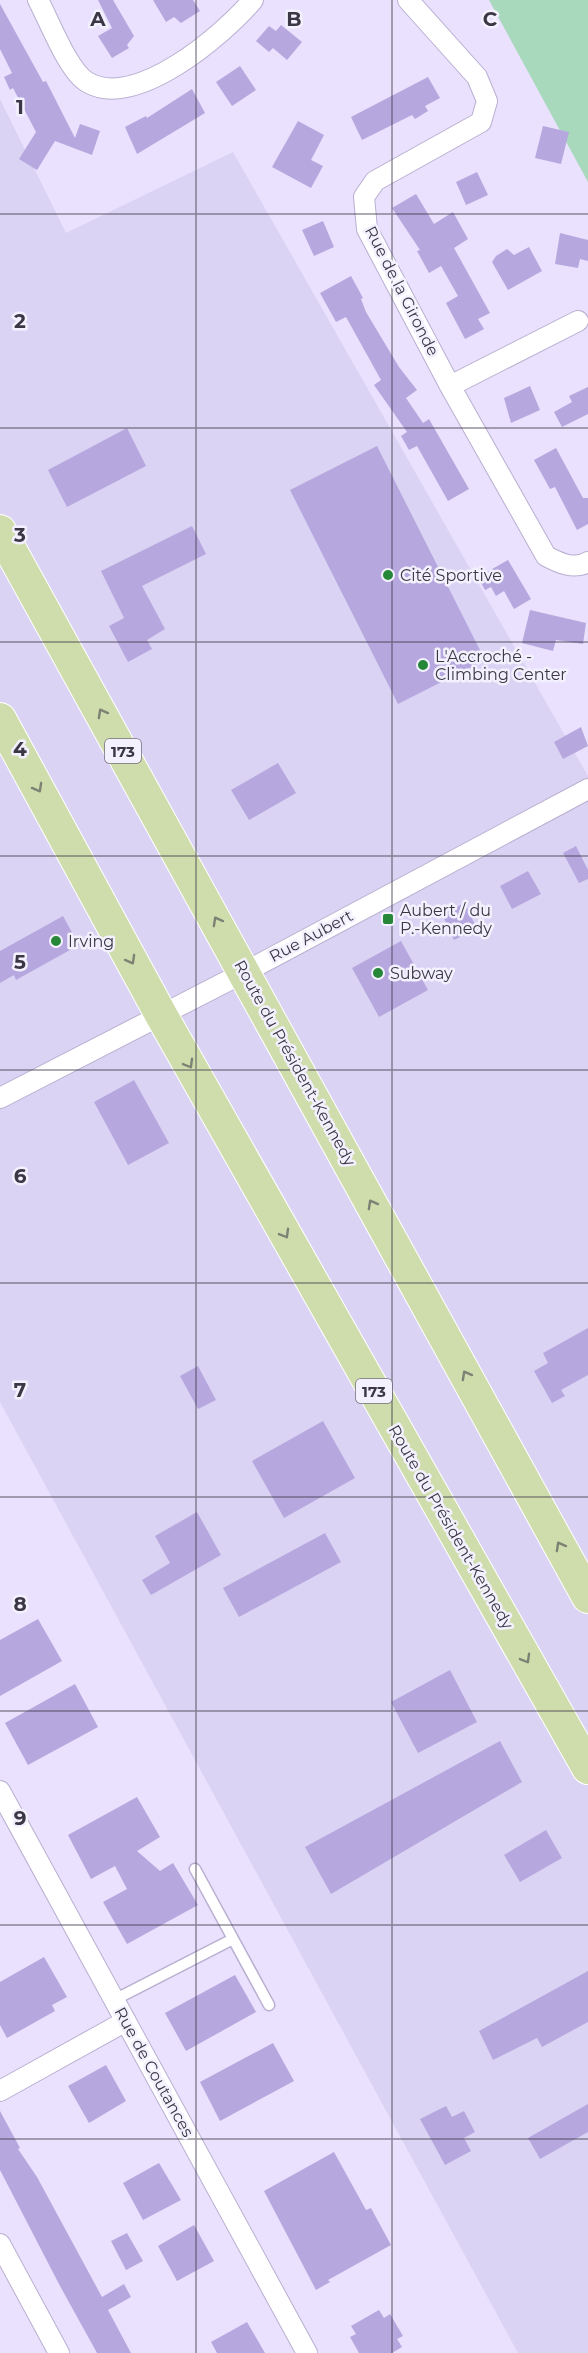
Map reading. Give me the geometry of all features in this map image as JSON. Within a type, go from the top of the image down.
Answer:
[{"type":"main road","name":"Route du Président-Kennedy","points":[[0,531],[588,1597]]},
{"type":"main road","name":"Route du Président-Kennedy","points":[[0,719],[160,1013],[588,1768]]},
{"type":"street","points":[[38,0],[70,61],[85,81],[103,89],[130,88],[167,70],[233,23],[253,0]]},
{"type":"street","name":"Rue de la Gironde","points":[[408,0],[477,77],[487,101],[481,122],[375,181],[364,197],[367,229],[450,386],[546,556],[563,564],[582,565],[588,562]]},
{"type":"street","points":[[450,386],[578,321]]},
{"type":"street","name":"Rue Aubert","points":[[0,1098],[160,1013],[245,972],[588,789]]},
{"type":"street","name":"Rue de Coutances","points":[[0,1791],[307,2353]]},
{"type":"street","points":[[0,2091],[126,2021]]},
{"type":"street","points":[[0,2244],[59,2353]]},
{"type":"lane","points":[[195,1869],[269,2005]]},
{"type":"lane","points":[[114,2000],[233,1939]]},
{"type":"shaded area","points":[[0,99],[66,233],[233,152],[588,776],[588,2353],[518,2353],[0,1402]]},
{"type":"green space","points":[[489,0],[588,0],[588,182]]},
{"type":"building","points":[[98,0],[113,0],[134,36],[127,45],[129,48],[112,58],[98,36],[112,28]]},
{"type":"building","points":[[153,0],[193,0],[200,11],[181,23],[174,17],[166,22]]},
{"type":"building","points":[[0,4],[43,82],[46,81],[75,138],[80,124],[100,131],[92,155],[55,141],[37,170],[19,159],[36,132],[13,88],[10,90],[4,77],[12,73],[0,49]]},
{"type":"building","points":[[281,25],[302,42],[287,60],[273,48],[269,52],[256,41],[269,26],[276,31]]},
{"type":"building","points":[[240,66],[256,90],[232,106],[216,82]]},
{"type":"building","points":[[428,77],[440,98],[425,106],[428,111],[415,119],[412,115],[362,140],[351,117]]},
{"type":"building","points":[[192,89],[205,113],[137,154],[125,127],[146,116],[147,118]]},
{"type":"building","points":[[298,121],[324,135],[311,160],[323,166],[311,188],[272,167]]},
{"type":"building","points":[[543,126],[569,132],[561,164],[535,158]]},
{"type":"building","points":[[477,172],[488,195],[466,205],[456,182]]},
{"type":"building","points":[[416,194],[434,224],[453,212],[468,239],[454,248],[490,313],[478,319],[484,329],[465,339],[446,303],[458,296],[441,266],[429,273],[417,251],[420,250],[392,208]]},
{"type":"building","points":[[323,221],[334,247],[314,256],[302,230]]},
{"type":"building","points":[[560,233],[588,240],[588,261],[580,259],[578,268],[555,264]]},
{"type":"building","points":[[529,247],[542,271],[508,290],[492,262],[496,256],[507,249],[514,255]]},
{"type":"building","points":[[351,276],[363,298],[361,299],[366,312],[399,367],[417,390],[406,398],[423,423],[429,419],[469,489],[448,501],[417,446],[409,450],[401,436],[407,432],[374,385],[381,380],[346,317],[336,322],[320,293]]},
{"type":"building","points":[[530,386],[540,410],[511,423],[504,398]]},
{"type":"building","points":[[588,387],[588,414],[562,427],[554,412],[572,402],[569,396]]},
{"type":"building","points":[[127,428],[146,466],[67,507],[48,470]]},
{"type":"building","name":"Cité Sportive","points":[[377,446],[485,660],[398,704],[290,490]]},
{"type":"building","points":[[556,448],[583,498],[588,498],[588,524],[577,530],[555,487],[550,489],[534,460]]},
{"type":"building","points":[[192,526],[206,554],[142,586],[165,629],[147,640],[152,649],[128,662],[109,626],[124,618],[101,571]]},
{"type":"building","points":[[508,560],[531,599],[514,609],[504,591],[496,596],[491,587],[485,590],[478,577]]},
{"type":"building","points":[[530,610],[586,623],[583,644],[556,640],[553,651],[522,643]]},
{"type":"building","points":[[581,727],[588,746],[563,759],[554,742]]},
{"type":"building","points":[[278,763],[296,793],[249,820],[231,790]]},
{"type":"building","points":[[576,846],[588,870],[588,879],[579,883],[563,853]]},
{"type":"building","points":[[528,871],[541,894],[512,909],[500,886]]},
{"type":"building","points":[[465,903],[477,929],[454,940],[442,914]]},
{"type":"building","points":[[63,916],[79,945],[16,980],[14,975],[0,983],[0,951]]},
{"type":"building","points":[[401,941],[428,990],[379,1017],[352,968]]},
{"type":"building","points":[[134,1080],[169,1143],[128,1165],[94,1102]]},
{"type":"building","points":[[588,1328],[588,1375],[561,1390],[565,1396],[552,1403],[534,1371],[548,1363],[543,1353]]},
{"type":"building","points":[[198,1366],[216,1400],[198,1409],[180,1376]]},
{"type":"building","points":[[323,1421],[355,1478],[284,1518],[252,1461]]},
{"type":"building","points":[[197,1512],[221,1555],[151,1595],[142,1580],[170,1563],[155,1536]]},
{"type":"building","points":[[325,1533],[341,1562],[239,1617],[223,1588]]},
{"type":"building","points":[[38,1619],[62,1661],[0,1696],[0,1640]]},
{"type":"building","points":[[450,1670],[477,1722],[418,1753],[391,1702]]},
{"type":"building","points":[[75,1684],[98,1727],[28,1765],[5,1723]]},
{"type":"building","points":[[500,1741],[522,1782],[331,1894],[305,1847]]},
{"type":"building","points":[[137,1797],[160,1837],[137,1851],[160,1871],[173,1863],[198,1905],[127,1944],[103,1902],[127,1889],[115,1866],[91,1879],[68,1835]]},
{"type":"building","points":[[546,1830],[562,1858],[520,1882],[504,1855]]},
{"type":"building","points":[[44,1957],[67,1997],[52,2005],[55,2011],[7,2038],[0,2025],[0,1982]]},
{"type":"building","points":[[588,1971],[588,2022],[542,2047],[537,2038],[493,2060],[479,2031]]},
{"type":"building","points":[[235,1975],[256,2012],[186,2051],[165,2013]]},
{"type":"building","points":[[273,2043],[294,2081],[220,2121],[200,2082]]},
{"type":"building","points":[[106,2065],[126,2101],[89,2123],[68,2086]]},
{"type":"building","points":[[588,2104],[588,2132],[540,2159],[528,2138]]},
{"type":"building","points":[[446,2106],[452,2117],[464,2111],[475,2132],[464,2138],[471,2151],[445,2165],[420,2119]]},
{"type":"building","points":[[0,2111],[20,2148],[18,2149],[37,2177],[102,2297],[124,2284],[131,2297],[108,2310],[131,2353],[97,2353],[60,2286],[0,2170]]},
{"type":"building","points":[[334,2152],[366,2210],[371,2208],[391,2245],[328,2280],[330,2282],[316,2290],[264,2191]]},
{"type":"building","points":[[159,2163],[181,2200],[143,2220],[123,2183]]},
{"type":"building","points":[[194,2225],[214,2261],[177,2281],[158,2246]]},
{"type":"building","points":[[127,2233],[143,2261],[126,2270],[111,2241]]},
{"type":"building","points":[[379,2310],[384,2318],[390,2314],[403,2336],[397,2339],[402,2347],[392,2353],[359,2353],[350,2337],[356,2334],[351,2326]]},
{"type":"building","points":[[247,2322],[265,2353],[217,2353],[211,2342]]},
{"type":"place","name":"Cité Sportive","points":[[388,575]]},
{"type":"place","name":"L'Accroché - Climbing Center","points":[[423,665]]},
{"type":"place","name":"Aubert / du P.-Kennedy","points":[[388,919]]},
{"type":"place","name":"Irving","points":[[56,941]]},
{"type":"place","name":"Subway","points":[[378,973]]}]
